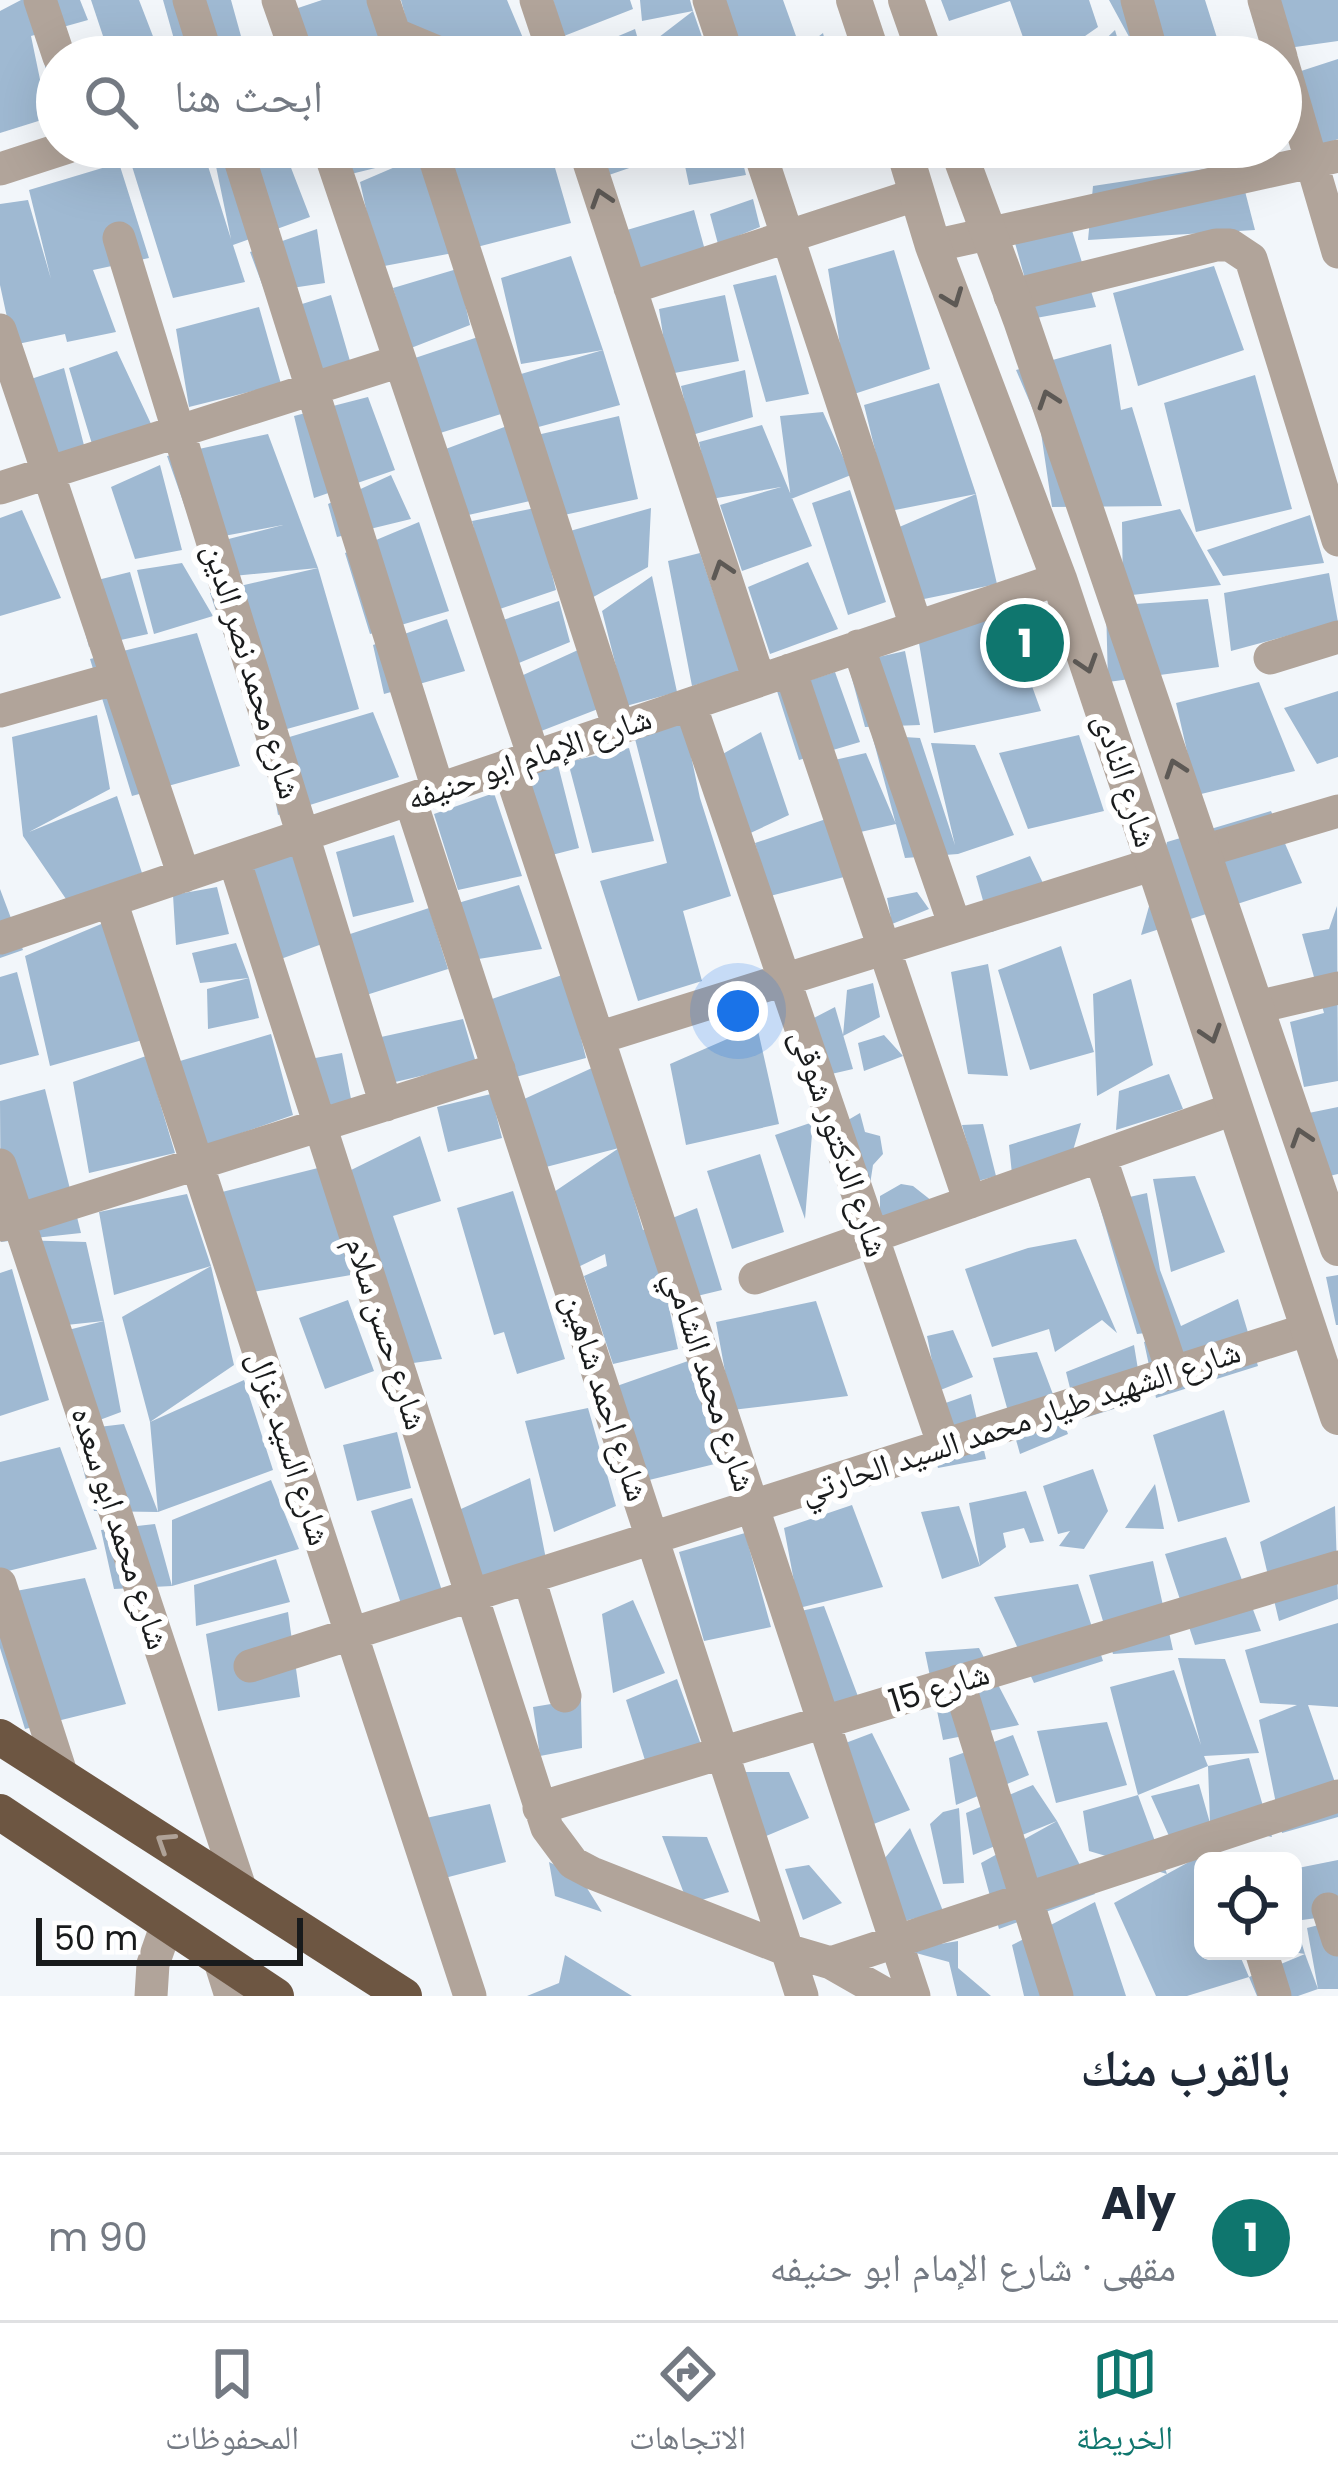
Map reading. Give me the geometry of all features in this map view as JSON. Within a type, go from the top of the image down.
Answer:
[{"type":"highway","points":[[0,1737],[404,1996]]},
{"type":"highway","points":[[0,1812],[276,1996]]},
{"type":"street","points":[[40,0],[52,36]]},
{"type":"street","points":[[189,0],[200,36]]},
{"type":"street","points":[[278,0],[291,36]]},
{"type":"street","points":[[383,0],[395,36]]},
{"type":"street","points":[[536,0],[548,36]]},
{"type":"street","points":[[710,0],[721,36]]},
{"type":"street","points":[[854,0],[866,36]]},
{"type":"street","points":[[906,0],[919,36]]},
{"type":"street","points":[[1137,0],[1147,36]]},
{"type":"street","points":[[1264,0],[1275,36]]},
{"type":"street","points":[[1302,105],[1325,158],[1338,252]]},
{"type":"street","points":[[0,170],[36,158]]},
{"type":"street","name":"شارع احمد شاهين","points":[[243,168],[312,389],[499,1069],[802,1996]]},
{"type":"street","name":"شارع محمد الشامي","points":[[335,168],[400,361],[521,761],[598,1038],[914,1996]]},
{"type":"street","points":[[438,168],[619,728]]},
{"type":"street","points":[[591,168],[630,288],[774,675],[884,949],[970,1202]]},
{"type":"street","points":[[765,168],[916,626]]},
{"type":"street","name":"شارع النادى","points":[[910,168],[933,246],[1059,579],[1236,1108],[1321,1341],[1338,1417]]},
{"type":"street","name":"شارع النادى","points":[[964,168],[1338,1247]]},
{"type":"street","points":[[933,246],[1280,168]]},
{"type":"street","points":[[630,288],[919,194]]},
{"type":"street","name":"شارع محمد نصر الدين","points":[[119,238],[386,1105]]},
{"type":"street","points":[[1010,296],[1216,245],[1241,250],[1250,259],[1338,540]]},
{"type":"street","points":[[0,330],[184,876]]},
{"type":"street","points":[[0,488],[400,361]]},
{"type":"street","name":"شارع الإمام ابو حنيفه","points":[[0,938],[1059,579]]},
{"type":"street","points":[[1270,658],[1338,637]]},
{"type":"street","points":[[858,646],[955,926]]},
{"type":"street","points":[[0,711],[117,678]]},
{"type":"street","name":"شارع الدكتور شوقى","points":[[690,704],[944,1446]]},
{"type":"street","points":[[1204,850],[1338,812]]},
{"type":"street","name":"شارع حسن سلام","points":[[234,859],[547,1828],[573,1863],[787,1951],[831,1963],[889,1996]]},
{"type":"street","points":[[598,1038],[1154,864]]},
{"type":"street","name":"شارع السيد غزال","points":[[111,901],[470,1996]]},
{"type":"street","points":[[1257,1007],[1338,988]]},
{"type":"street","points":[[9,1222],[499,1069]]},
{"type":"street","points":[[755,1278],[1236,1108]]},
{"type":"street","points":[[1100,1156],[1173,1373]]},
{"type":"street","name":"شارع محمد ابو سعده","points":[[0,1165],[9,1222],[241,1891]]},
{"type":"street","name":"شارع الشهيد طيار محمد السيد الحارتي","points":[[250,1666],[1173,1373],[1321,1341]]},
{"type":"street","name":"شارع 15","points":[[539,1808],[1338,1567]]},
{"type":"street","points":[[530,1578],[565,1696]]},
{"type":"street","points":[[0,1584],[62,1776]]},
{"type":"street","points":[[958,1682],[1058,1996]]},
{"type":"street","points":[[831,1963],[1027,1898],[1229,1847],[1338,1796]]},
{"type":"street","points":[[151,1996],[153,1964],[166,1924]]},
{"type":"street","points":[[219,1958],[231,1996]]},
{"type":"street","points":[[1264,1960],[1275,1996]]},
{"type":"building","points":[[21,0],[80,0],[88,20],[31,36],[36,122],[0,133],[0,11]]},
{"type":"building","points":[[91,0],[139,0],[153,36],[103,36]]},
{"type":"building","points":[[163,0],[231,0],[241,36],[173,36]]},
{"type":"building","points":[[322,0],[372,0],[382,36],[304,36],[295,9]]},
{"type":"building","points":[[401,0],[507,0],[522,36],[410,36]]},
{"type":"building","points":[[553,0],[630,0],[633,9],[564,36]]},
{"type":"building","points":[[640,0],[690,0],[693,11],[642,21]]},
{"type":"building","points":[[724,0],[783,0],[796,36],[735,36]]},
{"type":"building","points":[[941,0],[1089,0],[1098,27],[1085,36],[1023,36],[1010,1],[949,21]]},
{"type":"building","points":[[1109,0],[1205,0],[1216,36],[1129,36]]},
{"type":"building","points":[[1276,0],[1338,0],[1338,41],[1302,46],[1302,36],[1285,36]]},
{"type":"building","points":[[693,11],[702,36],[660,36]]},
{"type":"building","points":[[1338,59],[1338,139],[1317,147],[1302,88],[1302,71]]},
{"type":"building","points":[[102,168],[121,168],[149,258],[93,270],[116,332],[67,342],[65,334],[13,345],[0,285],[0,204],[28,200],[51,279],[29,190]]},
{"type":"building","points":[[133,168],[209,168],[231,239],[216,168],[291,168],[310,217],[233,245],[245,282],[173,298]]},
{"type":"building","points":[[345,168],[375,168],[347,175]]},
{"type":"building","points":[[393,168],[421,168],[453,253],[379,267],[360,182]]},
{"type":"building","points":[[452,168],[555,168],[571,223],[473,248]]},
{"type":"building","points":[[604,168],[629,168],[606,176]]},
{"type":"building","points":[[685,168],[744,168],[746,175],[689,185]]},
{"type":"building","points":[[1239,168],[1255,230],[1088,240],[1093,186]]},
{"type":"building","points":[[753,199],[760,227],[718,244],[710,214]]},
{"type":"building","points":[[694,210],[706,254],[635,270],[627,230]]},
{"type":"building","points":[[1069,221],[1096,307],[1036,318],[1013,236]]},
{"type":"building","points":[[317,229],[325,283],[265,292],[250,252]]},
{"type":"building","points":[[894,250],[930,369],[848,396],[828,269]]},
{"type":"building","points":[[571,256],[603,350],[521,364],[501,278]]},
{"type":"building","points":[[1214,266],[1244,350],[1138,386],[1113,293]]},
{"type":"building","points":[[457,269],[470,325],[411,348],[393,288]]},
{"type":"building","points":[[776,275],[809,394],[766,402],[733,285]]},
{"type":"building","points":[[331,295],[350,361],[298,379],[273,313]]},
{"type":"building","points":[[725,295],[739,361],[669,374],[659,309]]},
{"type":"building","points":[[259,307],[281,384],[189,407],[176,329]]},
{"type":"building","points":[[478,337],[501,414],[437,434],[415,358]]},
{"type":"building","points":[[1111,344],[1121,410],[1132,407],[1162,506],[1052,507],[1040,426],[1016,370]]},
{"type":"building","points":[[603,350],[620,405],[531,429],[521,374]]},
{"type":"building","points":[[117,351],[152,426],[92,444],[69,368]]},
{"type":"building","points":[[64,368],[86,453],[48,461],[22,382]]},
{"type":"building","points":[[745,370],[753,417],[692,435],[681,386]]},
{"type":"building","points":[[1255,375],[1292,509],[1196,532],[1164,403]]},
{"type":"building","points":[[939,383],[976,494],[890,511],[864,405]]},
{"type":"building","points":[[368,397],[395,470],[314,498],[294,416]]},
{"type":"building","points":[[823,412],[851,475],[791,499],[780,416]]},
{"type":"building","points":[[619,416],[638,499],[564,515],[537,435]]},
{"type":"building","points":[[762,425],[812,546],[742,571],[720,505],[781,487],[711,499],[699,442]]},
{"type":"building","points":[[507,426],[530,501],[464,516],[443,450]]},
{"type":"building","points":[[268,434],[318,568],[223,577],[205,545],[283,525],[197,541],[167,456]]},
{"type":"building","points":[[160,465],[182,550],[135,559],[111,487]]},
{"type":"building","points":[[391,475],[411,519],[337,537],[328,504]]},
{"type":"building","points":[[850,490],[886,602],[848,615],[812,503]]},
{"type":"building","points":[[976,494],[997,584],[924,599],[897,528]]},
{"type":"building","points":[[535,508],[556,590],[494,611],[472,521]]},
{"type":"building","points":[[651,508],[648,567],[586,601],[563,533]]},
{"type":"building","points":[[1180,509],[1221,585],[1123,596],[1122,522]]},
{"type":"building","points":[[22,510],[61,598],[0,616],[0,518]]},
{"type":"building","points":[[1310,515],[1324,563],[1223,576],[1207,550]]},
{"type":"building","points":[[419,522],[449,611],[370,634],[345,553]]},
{"type":"building","points":[[700,553],[740,672],[692,686],[668,561]]},
{"type":"building","points":[[808,562],[838,629],[770,654],[748,587]]},
{"type":"building","points":[[182,563],[213,616],[154,634],[137,570]]},
{"type":"building","points":[[318,568],[359,709],[258,737],[210,593]]},
{"type":"building","points":[[130,572],[148,634],[89,647],[73,586]]},
{"type":"building","points":[[1329,573],[1338,622],[1231,651],[1224,593]]},
{"type":"building","points":[[652,576],[677,692],[626,706],[602,611]]},
{"type":"building","points":[[1208,599],[1219,667],[1108,682],[1106,606]]},
{"type":"building","points":[[559,601],[570,642],[514,665],[503,620]]},
{"type":"building","points":[[1005,612],[1041,711],[934,733],[919,643]]},
{"type":"building","points":[[447,619],[465,671],[384,694],[373,645]]},
{"type":"building","points":[[197,633],[240,766],[132,796],[90,659]]},
{"type":"building","points":[[578,650],[598,709],[536,733],[521,676]]},
{"type":"building","points":[[905,651],[920,725],[865,727],[848,664]]},
{"type":"building","points":[[835,672],[860,742],[799,760],[777,691]]},
{"type":"building","points":[[1259,682],[1295,771],[1197,795],[1176,703]]},
{"type":"building","points":[[1338,691],[1338,757],[1317,764],[1284,708]]},
{"type":"building","points":[[373,712],[399,777],[278,815],[266,744]]},
{"type":"building","points":[[97,715],[110,789],[29,832],[117,796],[142,873],[66,899],[23,836],[12,737]]},
{"type":"building","points":[[684,723],[700,798],[731,896],[683,911],[702,981],[638,1001],[600,881],[667,863],[634,735]]},
{"type":"building","points":[[761,732],[789,815],[731,842],[721,755]]},
{"type":"building","points":[[872,735],[920,738],[955,845],[931,743],[975,745],[1014,835],[958,854],[905,858]]},
{"type":"building","points":[[1079,735],[1104,811],[1028,829],[999,753]]},
{"type":"building","points":[[629,748],[654,841],[592,853],[568,762]]},
{"type":"building","points":[[866,753],[896,824],[856,833],[807,766]]},
{"type":"building","points":[[557,761],[579,848],[544,857],[522,770]]},
{"type":"building","points":[[494,793],[522,876],[458,890],[434,814]]},
{"type":"building","points":[[1271,811],[1302,883],[1141,935],[1167,842]]},
{"type":"building","points":[[826,819],[844,877],[770,896],[755,843]]},
{"type":"building","points":[[394,835],[414,902],[353,917],[336,852]]},
{"type":"building","points":[[294,852],[322,944],[278,960],[249,867]]},
{"type":"building","points":[[1030,856],[1054,906],[992,932],[976,876]]},
{"type":"building","points":[[519,885],[542,949],[472,960],[458,903]]},
{"type":"building","points":[[217,887],[229,934],[176,945],[173,895]]},
{"type":"building","points":[[0,889],[23,950],[0,958]]},
{"type":"building","points":[[917,892],[929,909],[892,924],[887,898]]},
{"type":"building","points":[[1337,906],[1338,1081],[1304,1087],[1290,1022],[1324,1013],[1302,934],[1329,929]]},
{"type":"building","points":[[429,908],[448,969],[360,997],[341,937]]},
{"type":"building","points":[[106,922],[146,1039],[50,1066],[25,956]]},
{"type":"building","points":[[236,943],[249,978],[200,983],[192,953]]},
{"type":"building","points":[[1061,946],[1094,1052],[1030,1070],[998,970]]},
{"type":"building","points":[[988,964],[1008,1076],[968,1074],[951,972]]},
{"type":"building","points":[[17,972],[39,1055],[0,1065],[0,977]]},
{"type":"building","points":[[565,974],[586,1058],[512,1078],[489,1000]]},
{"type":"building","points":[[249,978],[259,1018],[208,1029],[207,989]]},
{"type":"building","points":[[1131,979],[1153,1065],[1097,1096],[1093,994]]},
{"type":"building","points":[[873,983],[880,1017],[843,1036],[847,990]]},
{"type":"building","points":[[835,1007],[853,1069],[827,1075],[810,1020]]},
{"type":"building","points":[[463,1019],[476,1063],[391,1083],[381,1037]]},
{"type":"building","points":[[757,1026],[779,1124],[686,1145],[670,1064]]},
{"type":"building","points":[[271,1034],[293,1115],[202,1147],[180,1061]]},
{"type":"building","points":[[884,1035],[903,1056],[864,1071],[858,1043]]},
{"type":"building","points":[[342,1053],[352,1104],[321,1111],[310,1059]]},
{"type":"building","points":[[146,1056],[175,1153],[89,1173],[73,1082]]},
{"type":"building","points":[[592,1068],[619,1148],[546,1167],[522,1100]]},
{"type":"building","points":[[1169,1074],[1183,1109],[1116,1130],[1119,1091]]},
{"type":"building","points":[[45,1089],[81,1233],[1,1242],[0,1101]]},
{"type":"building","points":[[491,1094],[502,1138],[448,1152],[437,1107]]},
{"type":"building","points":[[1338,1107],[1338,1174],[1303,1182],[1294,1116]]},
{"type":"building","points":[[860,1113],[865,1132],[880,1136],[883,1154],[873,1165],[869,1191],[843,1123]]},
{"type":"building","points":[[813,1122],[805,1219],[775,1135]]},
{"type":"building","points":[[1081,1123],[1072,1154],[1012,1174],[1009,1145]]},
{"type":"building","points":[[983,1124],[996,1176],[978,1181],[962,1125]]},
{"type":"building","points":[[420,1136],[441,1201],[393,1216],[442,1359],[406,1364],[343,1174]]},
{"type":"building","points":[[619,1148],[643,1230],[697,1208],[722,1290],[668,1303],[678,1349],[613,1364],[584,1276],[607,1266],[605,1254],[574,1269],[551,1194]]},
{"type":"building","points":[[760,1154],[784,1232],[732,1249],[707,1171]]},
{"type":"building","points":[[322,1167],[351,1275],[252,1292],[222,1192]]},
{"type":"building","points":[[1195,1176],[1225,1252],[1171,1272],[1153,1179]]},
{"type":"building","points":[[901,1184],[913,1186],[932,1201],[880,1219],[880,1196]]},
{"type":"building","points":[[513,1191],[565,1359],[517,1374],[504,1332],[494,1335],[457,1208]]},
{"type":"building","points":[[1147,1193],[1160,1270],[1181,1326],[1238,1299],[1258,1366],[1156,1398],[1144,1342],[1172,1330],[1137,1334],[1099,1204]]},
{"type":"building","points":[[187,1194],[211,1266],[114,1295],[99,1212]]},
{"type":"building","points":[[1076,1239],[1117,1333],[1102,1320],[1055,1352],[1049,1329],[992,1347],[965,1269],[1028,1248]]},
{"type":"building","points":[[16,1240],[86,1242],[104,1321],[38,1328]]},
{"type":"building","points":[[211,1266],[234,1365],[150,1422],[122,1317]]},
{"type":"building","points":[[12,1269],[49,1400],[0,1416],[0,1273]]},
{"type":"building","points":[[1338,1275],[1338,1325],[1336,1325],[1326,1277]]},
{"type":"building","points":[[348,1300],[374,1371],[325,1389],[299,1318]]},
{"type":"building","points":[[816,1301],[848,1396],[732,1410],[716,1322]]},
{"type":"building","points":[[104,1321],[121,1412],[73,1430],[44,1336]]},
{"type":"building","points":[[953,1330],[973,1377],[938,1391],[927,1336]]},
{"type":"building","points":[[1134,1345],[1143,1400],[1078,1420],[1066,1372]]},
{"type":"building","points":[[1037,1352],[1068,1434],[1020,1454],[993,1358]]},
{"type":"building","points":[[688,1361],[723,1462],[645,1481],[614,1387]]},
{"type":"building","points":[[244,1380],[273,1470],[158,1512],[150,1422]]},
{"type":"building","points":[[971,1394],[986,1459],[938,1468],[920,1412]]},
{"type":"building","points":[[588,1408],[616,1506],[554,1532],[525,1421]]},
{"type":"building","points":[[1224,1410],[1250,1502],[1178,1522],[1153,1435]]},
{"type":"building","points":[[124,1424],[158,1512],[94,1511],[73,1430]]},
{"type":"building","points":[[397,1432],[411,1488],[357,1501],[343,1445]]},
{"type":"building","points":[[60,1447],[97,1549],[0,1573],[0,1462]]},
{"type":"building","points":[[1093,1469],[1108,1511],[1084,1549],[1059,1546],[1070,1531],[1058,1534],[1043,1486]]},
{"type":"building","points":[[530,1478],[546,1559],[469,1580],[452,1513]]},
{"type":"building","points":[[271,1480],[299,1549],[172,1586],[172,1520]]},
{"type":"building","points":[[1155,1484],[1164,1529],[1125,1528]]},
{"type":"building","points":[[1026,1491],[1044,1541],[1030,1543],[1024,1528],[1003,1533],[1006,1547],[980,1566],[969,1503]]},
{"type":"building","points":[[412,1498],[444,1597],[403,1610],[371,1511]]},
{"type":"building","points":[[852,1505],[883,1587],[799,1608],[784,1528]]},
{"type":"building","points":[[959,1506],[980,1566],[942,1579],[921,1512]]},
{"type":"building","points":[[1335,1506],[1338,1599],[1279,1621],[1260,1542]]},
{"type":"building","points":[[155,1524],[172,1586],[114,1589],[101,1530]]},
{"type":"building","points":[[745,1533],[771,1627],[704,1641],[679,1552]]},
{"type":"building","points":[[1226,1537],[1261,1631],[1195,1645],[1165,1554]]},
{"type":"building","points":[[276,1559],[290,1602],[196,1626],[194,1585]]},
{"type":"building","points":[[1153,1561],[1173,1650],[1113,1654],[1089,1575]]},
{"type":"building","points":[[85,1578],[126,1704],[25,1729],[0,1648],[0,1594]]},
{"type":"building","points":[[1078,1584],[1103,1661],[1034,1683],[994,1597]]},
{"type":"building","points":[[633,1600],[665,1673],[613,1693],[602,1614]]},
{"type":"building","points":[[824,1606],[859,1699],[830,1716],[796,1612]]},
{"type":"building","points":[[288,1612],[300,1697],[218,1711],[206,1634]]},
{"type":"building","points":[[1338,1623],[1338,1707],[1308,1705],[1338,1791],[1338,1817],[1282,1833],[1259,1720],[1297,1705],[1260,1703],[1245,1650]]},
{"type":"building","points":[[979,1648],[1019,1725],[943,1740],[925,1652]]},
{"type":"building","points":[[1178,1658],[1225,1659],[1259,1753],[1204,1756],[1208,1766],[1138,1795],[1110,1687],[1174,1670],[1201,1745]]},
{"type":"building","points":[[677,1679],[704,1753],[649,1773],[626,1700]]},
{"type":"building","points":[[581,1699],[582,1748],[540,1756],[533,1707]]},
{"type":"building","points":[[1107,1722],[1127,1785],[1056,1803],[1037,1731]]},
{"type":"building","points":[[872,1733],[910,1810],[871,1825],[835,1747]]},
{"type":"building","points":[[1013,1735],[1029,1775],[956,1805],[949,1758]]},
{"type":"building","points":[[1249,1758],[1272,1837],[1210,1823],[1208,1766]]},
{"type":"building","points":[[738,1772],[789,1772],[809,1818],[759,1839]]},
{"type":"building","points":[[1199,1784],[1210,1823],[1169,1836],[1151,1796]]},
{"type":"building","points":[[1033,1785],[1057,1821],[973,1855],[966,1813]]},
{"type":"building","points":[[1138,1795],[1167,1874],[1089,1851],[1083,1811]]},
{"type":"building","points":[[490,1804],[506,1862],[437,1880],[426,1818]]},
{"type":"building","points":[[959,1808],[964,1883],[943,1884],[930,1824],[943,1812]]},
{"type":"building","points":[[1057,1821],[1095,1894],[999,1929],[981,1863]]},
{"type":"building","points":[[910,1828],[943,1911],[893,1924],[879,1865]]},
{"type":"building","points":[[662,1836],[707,1837],[729,1892],[688,1904]]},
{"type":"building","points":[[1194,1859],[1194,1960],[1242,1960],[1249,1977],[1187,1996],[1156,1996],[1114,1903]]},
{"type":"building","points":[[1338,1860],[1338,1915],[1302,1920],[1302,1867]]},
{"type":"building","points":[[549,1862],[580,1877],[602,1912],[555,1896]]},
{"type":"building","points":[[809,1865],[842,1903],[803,1920],[785,1869]]},
{"type":"building","points":[[1095,1902],[1126,1996],[1024,1996],[1012,1945]]},
{"type":"building","points":[[1338,1920],[1338,1989],[1318,1989],[1307,1928]]},
{"type":"building","points":[[958,1941],[958,1968],[991,1996],[957,1996],[949,1962],[905,1950]]},
{"type":"building","points":[[565,1955],[632,1996],[527,1996],[559,1983]]},
{"type":"building","points":[[1302,1955],[1318,1989],[1298,1996],[1257,1996],[1249,1977],[1302,1960]]},
{"type":"place","name":"Aly","points":[[1025,643]]}]
